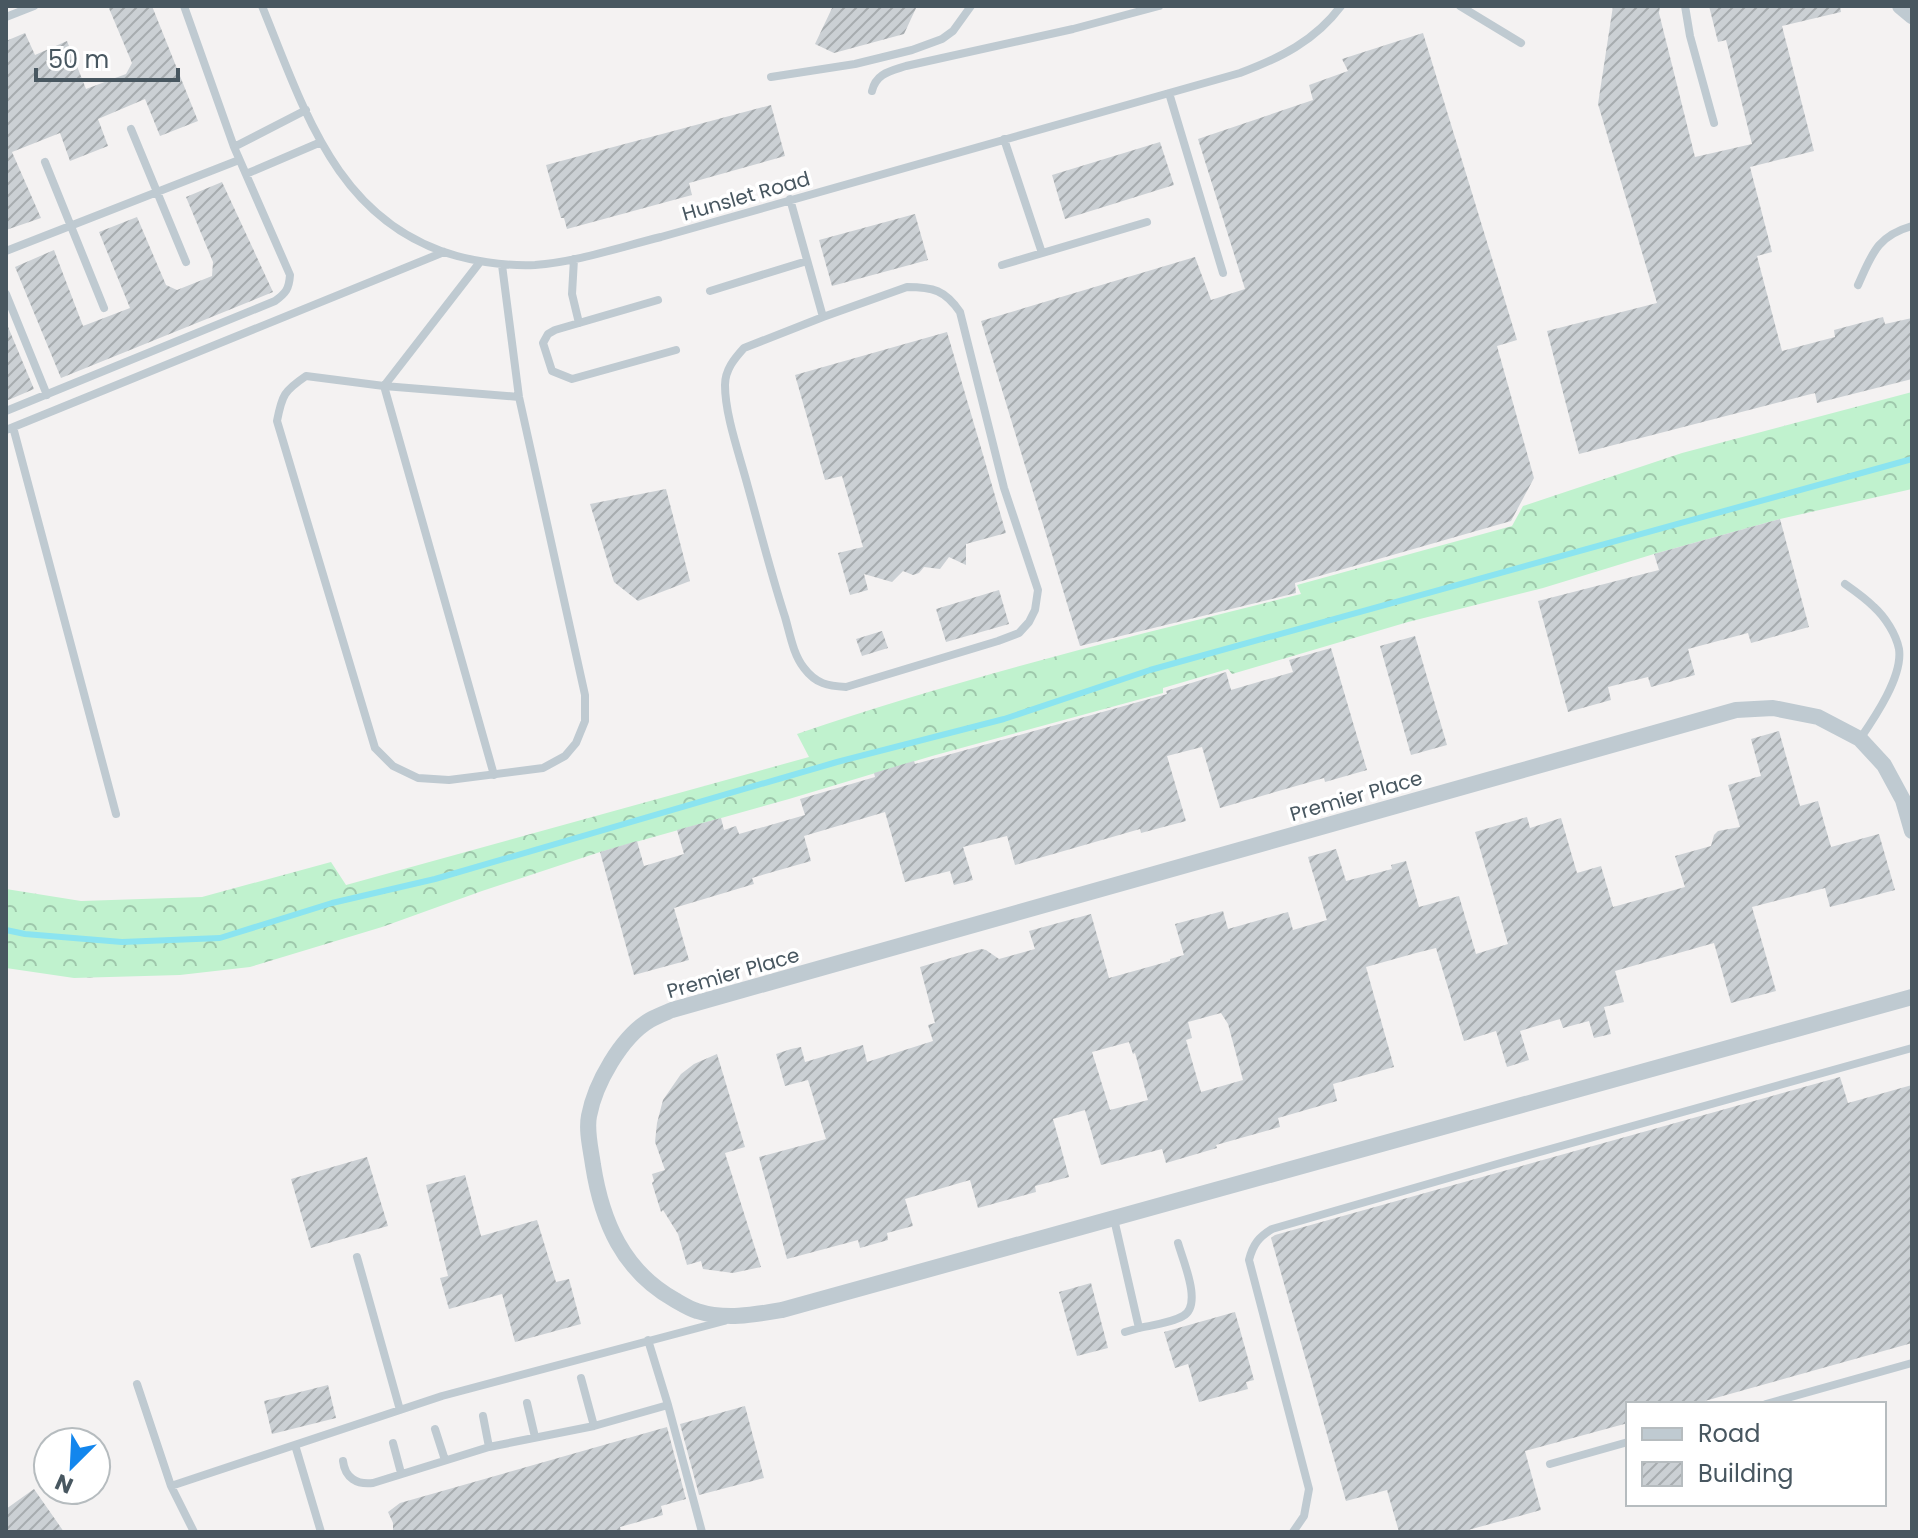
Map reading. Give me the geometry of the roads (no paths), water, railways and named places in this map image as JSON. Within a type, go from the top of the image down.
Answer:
[{"type":"street","points":[[1900,6],[1912,16]]},
{"type":"street","name":"Premier Place","points":[[1912,831],[1903,800],[1884,765],[1860,739],[1818,717],[1773,708],[1736,710],[672,1010],[649,1021],[629,1038],[609,1065],[588,1118],[590,1149],[596,1187],[608,1228],[630,1264],[659,1291],[696,1311],[736,1317],[782,1310],[1912,997]]},
{"type":"lane","points":[[6,17],[34,6]]},
{"type":"lane","points":[[6,411],[275,301],[286,293],[290,285],[290,275],[239,160],[184,6]]},
{"type":"lane","name":"Hunslet Road","points":[[262,6],[321,142],[343,179],[375,214],[409,238],[444,252],[502,265],[574,259],[661,237],[1240,73],[1266,64],[1306,42],[1341,6]]},
{"type":"lane","points":[[771,77],[855,64],[912,50],[942,39],[953,31],[971,6]]},
{"type":"lane","points":[[872,91],[875,81],[884,73],[906,66],[1073,29],[1159,6]]},
{"type":"lane","points":[[1460,6],[1521,43]]},
{"type":"lane","points":[[1685,6],[1714,123]]},
{"type":"lane","points":[[1169,93],[1223,273]]},
{"type":"lane","points":[[234,147],[306,110]]},
{"type":"lane","points":[[131,129],[186,262]]},
{"type":"lane","points":[[1004,139],[1042,253]]},
{"type":"lane","points":[[246,174],[321,142]]},
{"type":"lane","points":[[6,251],[239,160]]},
{"type":"lane","points":[[45,162],[104,308]]},
{"type":"lane","points":[[790,199],[823,317]]},
{"type":"lane","points":[[1002,265],[1147,222]]},
{"type":"lane","points":[[1858,285],[1878,244],[1912,226]]},
{"type":"lane","points":[[116,814],[9,429],[444,252]]},
{"type":"lane","points":[[574,259],[572,294],[579,323]]},
{"type":"lane","points":[[710,291],[807,261]]},
{"type":"lane","points":[[384,386],[480,262]]},
{"type":"lane","points":[[502,265],[519,397],[585,695],[585,721],[576,743],[565,756],[543,768],[449,780],[418,778],[393,766],[375,748],[277,421],[281,403],[289,388],[306,376],[519,397]]},
{"type":"lane","points":[[907,287],[925,287],[940,292],[951,298],[960,312],[1004,488],[1038,590],[1035,610],[1019,633],[846,687],[827,686],[802,666],[774,582],[726,402],[725,382],[727,370],[744,348],[823,317],[907,287]]},
{"type":"lane","points":[[6,294],[47,395]]},
{"type":"lane","points":[[658,300],[548,334],[543,343],[552,371],[572,379],[676,350]]},
{"type":"lane","points":[[384,386],[494,775]]},
{"type":"lane","points":[[1845,584],[1876,608],[1893,632],[1899,651],[1897,670],[1887,695],[1860,739]]},
{"type":"lane","points":[[1293,1532],[1304,1516],[1309,1489],[1249,1260],[1252,1246],[1261,1236],[1272,1229],[1475,1170],[1912,1048]]},
{"type":"lane","points":[[1114,1219],[1139,1328]]},
{"type":"lane","points":[[1125,1332],[1184,1316],[1191,1310],[1193,1297],[1178,1243]]},
{"type":"lane","points":[[357,1257],[400,1410]]},
{"type":"lane","points":[[171,1486],[442,1396],[736,1317]]},
{"type":"lane","points":[[648,1340],[702,1532]]},
{"type":"lane","points":[[1773,1402],[1912,1363]]},
{"type":"lane","points":[[581,1378],[594,1426]]},
{"type":"lane","points":[[137,1384],[171,1486],[194,1532]]},
{"type":"lane","points":[[527,1403],[535,1437]]},
{"type":"lane","points":[[343,1461],[348,1475],[363,1484],[489,1447],[594,1426],[668,1405]]},
{"type":"lane","points":[[483,1416],[489,1447]]},
{"type":"lane","points":[[435,1429],[445,1460]]},
{"type":"lane","points":[[393,1443],[401,1473]]},
{"type":"lane","points":[[1550,1464],[1626,1443]]},
{"type":"lane","points":[[295,1445],[321,1532]]},
{"type":"waterway","points":[[6,930],[122,942],[220,938],[332,903],[435,879],[837,762],[1004,719],[1150,670],[1912,459]]}]
